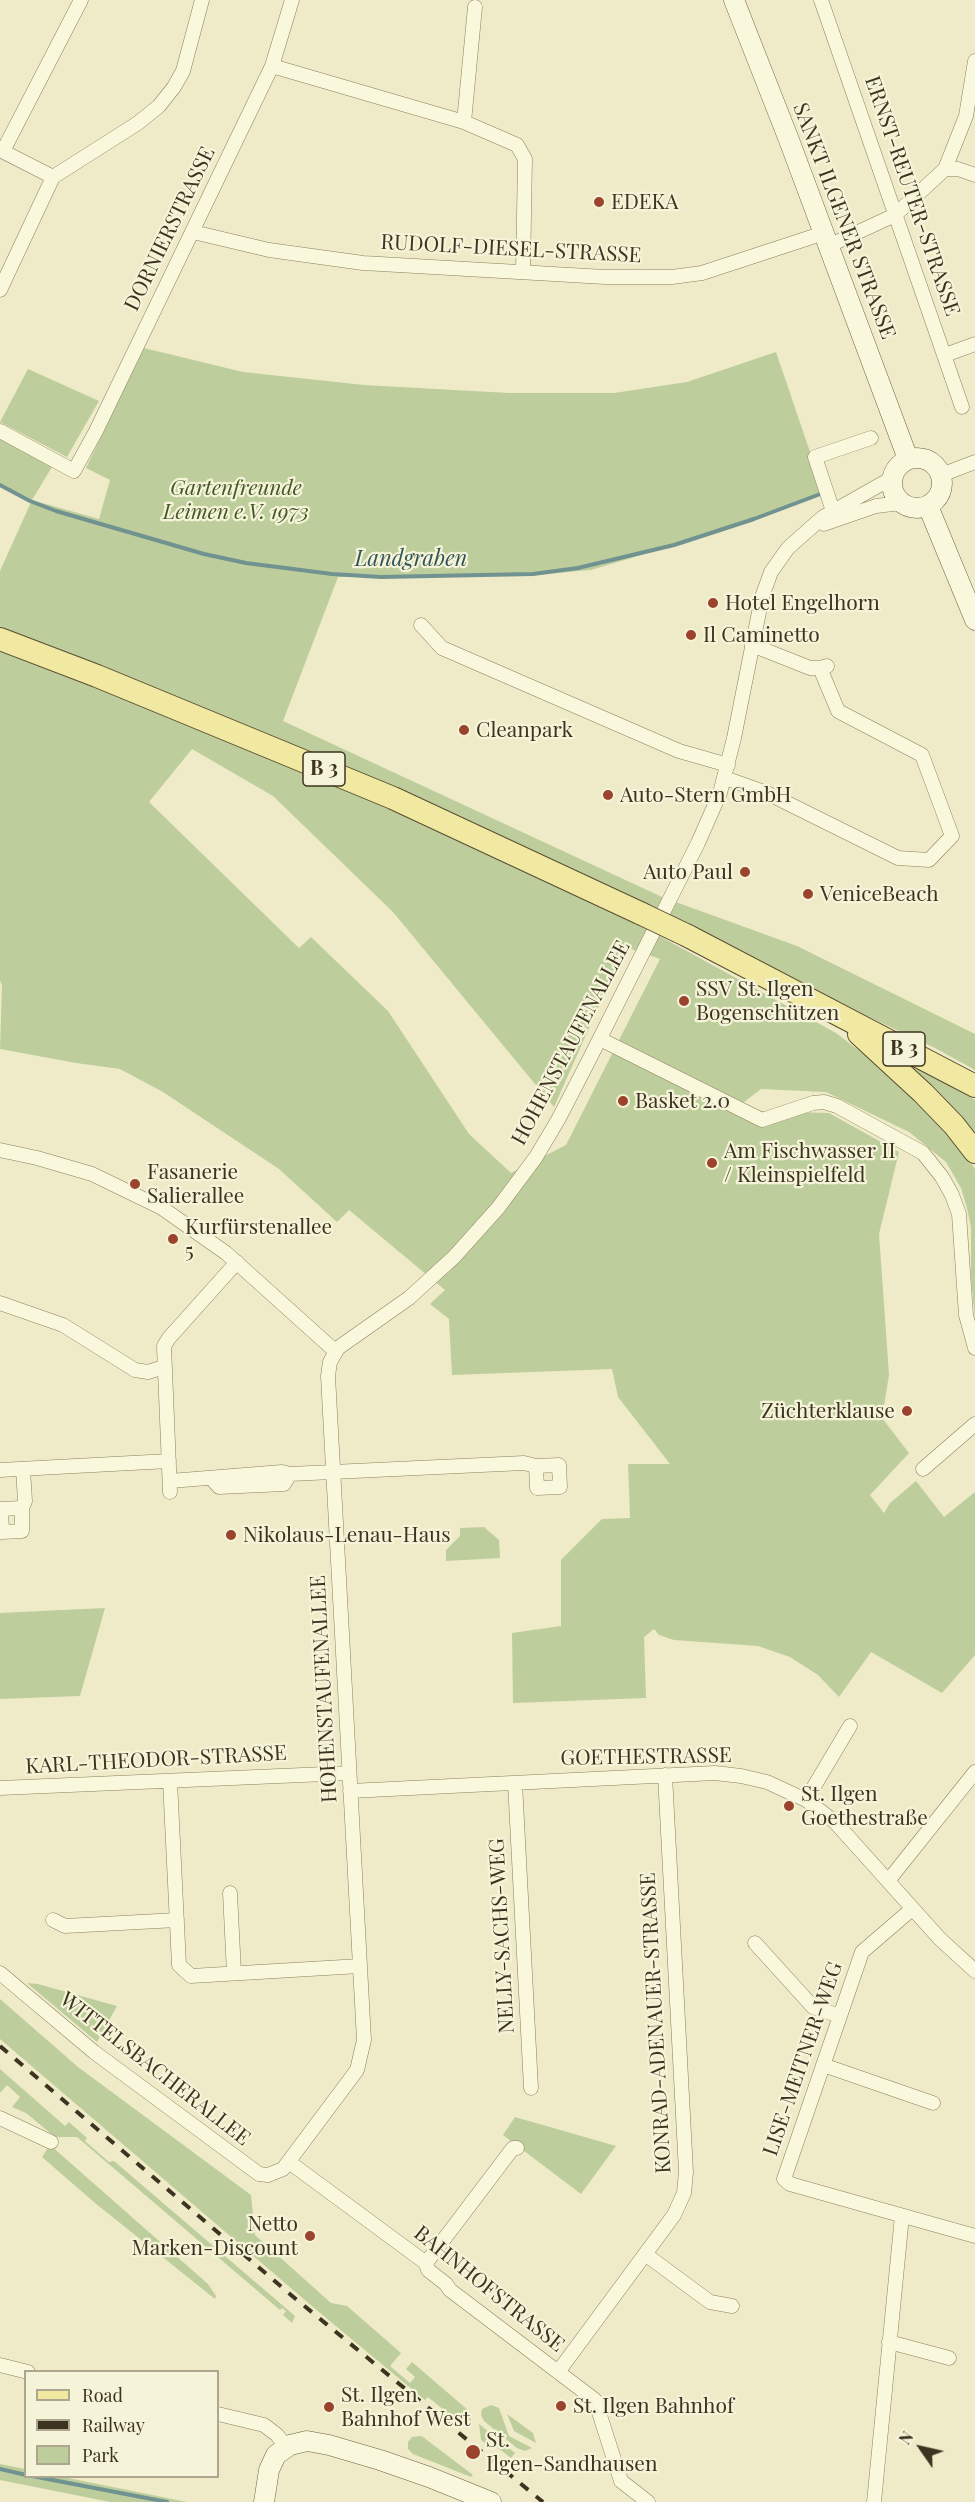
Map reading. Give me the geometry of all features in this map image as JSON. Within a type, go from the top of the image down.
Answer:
[{"type":"main road","name":"B 3","points":[[0,639],[97,676],[393,798],[652,914],[688,936],[975,1086]]},
{"type":"main road","points":[[833,1011],[923,1093],[954,1125],[975,1152]]},
{"type":"street","points":[[54,177],[1,151],[81,0]]},
{"type":"street","points":[[0,290],[54,177],[138,123],[174,87],[183,71],[202,0]]},
{"type":"street","name":"DORNIERSTRASSE","points":[[0,431],[74,471],[96,431],[272,66],[292,0]]},
{"type":"street","name":"SANKT ILGENER STRASSE","points":[[734,0],[908,459]]},
{"type":"street","name":"ERNST-REUTER-STRASSE","points":[[821,0],[962,407]]},
{"type":"street","points":[[464,122],[475,7]]},
{"type":"street","points":[[945,169],[966,116],[975,61]]},
{"type":"street","points":[[272,66],[464,122],[508,139],[522,151],[525,159],[524,272]]},
{"type":"street","points":[[945,169],[951,168],[975,175]]},
{"type":"street","name":"RUDOLF-DIESEL-STRASSE","points":[[193,232],[269,250],[352,262],[605,278],[672,277],[702,273],[826,239],[895,215],[945,169]]},
{"type":"street","points":[[945,355],[975,344]]},
{"type":"street","points":[[833,511],[815,457],[872,438]]},
{"type":"street","points":[[816,525],[826,524],[879,505],[901,503],[914,508],[928,506],[941,491],[941,475],[929,460],[915,457],[898,466],[892,478],[893,491],[901,503]]},
{"type":"street","points":[[941,475],[975,462]]},
{"type":"street","name":"HOHENSTAUFENALLEE","points":[[289,2162],[360,2065],[364,2040],[328,1376],[330,1362],[335,1351],[409,1298],[454,1257],[490,1218],[549,1137],[600,1039],[652,914],[698,843],[726,771],[762,597],[768,578],[792,544],[823,517],[892,478]]},
{"type":"street","points":[[928,506],[975,620]]},
{"type":"street","points":[[421,625],[442,648],[726,771],[898,858],[929,860],[952,836],[922,755],[838,711],[824,667],[810,668],[752,645]]},
{"type":"street","points":[[600,1039],[762,1120],[813,1103],[824,1102],[837,1106],[923,1153],[942,1177],[959,1214],[966,1315],[975,1348]]},
{"type":"street","points":[[0,1150],[61,1164],[118,1186],[173,1214],[237,1262],[335,1351]]},
{"type":"street","points":[[237,1262],[169,1338],[164,1348],[170,1487],[212,1479],[219,1487],[284,1484],[290,1474],[524,1463],[536,1466]]},
{"type":"street","points":[[0,1303],[33,1312],[63,1325],[135,1370],[148,1372],[164,1367]]},
{"type":"street","points":[[923,1469],[975,1424]]},
{"type":"street","points":[[0,1470],[169,1461]]},
{"type":"street","points":[[22,1508],[25,1501],[23,1469]]},
{"type":"street","points":[[806,1800],[850,1726]]},
{"type":"street","points":[[888,1881],[975,1772]]},
{"type":"street","name":"KARL-THEODOR-STRASSE","points":[[0,1788],[349,1773]]},
{"type":"street","name":"GOETHESTRASSE","points":[[350,1791],[715,1773],[767,1782],[806,1800],[826,1814],[845,1832],[940,1939],[975,1971]]},
{"type":"street","name":"KONRAD-ADENAUER-STRASSE","points":[[558,2372],[679,2208],[686,2183],[665,1775]]},
{"type":"street","points":[[170,1781],[179,1965],[191,1976],[360,1966]]},
{"type":"street","name":"NELLY-SACHS-WEG","points":[[515,1783],[531,2088]]},
{"type":"street","points":[[230,1893],[234,1973]]},
{"type":"street","name":"LISE-MEITNER-WEG","points":[[902,2216],[785,2181],[862,1952],[912,1909]]},
{"type":"street","points":[[53,1920],[65,1926],[177,1920]]},
{"type":"street","points":[[755,1943],[813,2007],[840,2016]]},
{"type":"street","name":"WITTELSBACHERALLEE","points":[[0,1973],[94,2052],[251,2170],[268,2175],[283,2169],[289,2162]]},
{"type":"street","points":[[823,2065],[933,2103]]},
{"type":"street","points":[[0,2118],[51,2142]]},
{"type":"street","points":[[426,2263],[513,2148],[517,2148]]},
{"type":"street","name":"BAHNHOFSTRASSE","points":[[289,2162],[426,2263],[428,2270],[450,2290],[595,2400],[621,2481],[648,2502]]},
{"type":"street","points":[[874,2502],[902,2216],[975,2236]]},
{"type":"street","points":[[645,2254],[710,2302],[732,2306]]},
{"type":"street","points":[[889,2342],[949,2358]]},
{"type":"street","points":[[0,2365],[24,2371]]},
{"type":"street","points":[[219,2414],[264,2425],[277,2435],[286,2447]]},
{"type":"street","points":[[264,2502],[270,2466],[276,2455],[286,2447],[307,2441],[329,2445],[429,2477],[491,2502]]},
{"type":"green space","name":"Gartenfreunde Leimen e.V. 1973","points":[[144,348],[243,372],[364,385],[509,393],[614,393],[687,382],[776,352],[824,493],[705,536],[591,570],[524,576],[338,577],[283,721],[662,897],[797,946],[975,1034],[975,1070],[935,1048],[856,1011],[54,649],[0,628],[0,571],[32,500],[99,519],[110,480],[86,468]]},
{"type":"green space","points":[[28,369],[99,401],[67,457],[0,422]]},
{"type":"green space","points":[[0,439],[52,467],[32,500],[0,483]]},
{"type":"green space","points":[[0,647],[376,801],[605,906],[836,1033],[896,1079],[956,1139],[975,1169],[975,1318],[971,1278],[971,1227],[961,1188],[946,1162],[909,1132],[826,1092],[761,1089],[743,1103],[761,1111],[829,1113],[899,1152],[879,1234],[889,1375],[882,1418],[909,1453],[870,1495],[884,1513],[890,1503],[916,1481],[944,1517],[975,1492],[975,1655],[942,1693],[871,1652],[839,1697],[818,1675],[790,1657],[758,1646],[674,1640],[659,1635],[654,1629],[644,1637],[646,1698],[513,1703],[512,1633],[561,1626],[561,1560],[602,1519],[630,1518],[628,1464],[670,1464],[618,1397],[612,1369],[452,1375],[449,1319],[430,1304],[445,1290],[349,1210],[337,1222],[279,1169],[163,1092],[120,1069],[0,1049],[2,985],[0,981]],"holes":[[[192,749],[273,796],[393,912],[554,1107],[625,947],[660,959],[566,1145],[511,1173],[469,1134],[388,1011],[311,937],[299,948],[149,802]]]},
{"type":"green space","points":[[893,1055],[975,1100],[975,1138]]},
{"type":"green space","points":[[484,1527],[499,1540],[500,1558],[446,1561],[446,1550],[460,1536],[460,1528]]},
{"type":"green space","points":[[105,1608],[80,1696],[0,1699],[0,1613]]},
{"type":"green space","points":[[27,1983],[38,1984],[117,2006],[97,2042]]},
{"type":"green space","points":[[0,1999],[78,2067],[251,2195],[255,2235],[331,2303],[347,2306],[401,2353],[390,2366],[410,2383],[415,2377],[406,2369],[412,2362],[469,2411],[471,2422],[467,2429],[428,2397],[425,2400],[313,2307],[0,2039]]},
{"type":"green space","points":[[0,2069],[65,2126],[69,2122],[87,2138],[85,2141],[109,2162],[114,2161],[295,2316],[292,2323],[283,2315],[286,2311],[282,2308],[280,2310],[77,2137],[55,2137],[26,2113],[12,2107],[20,2097],[7,2085],[0,2093]]},
{"type":"green space","points":[[515,2117],[616,2146],[581,2194],[503,2135]]},
{"type":"green space","points":[[50,2145],[208,2284],[216,2296],[215,2299],[95,2203],[42,2157]]},
{"type":"green space","points":[[491,2405],[499,2408],[509,2436],[532,2448],[525,2451],[517,2448],[484,2421],[481,2415],[482,2409]]},
{"type":"green space","points":[[507,2414],[533,2433],[536,2443],[514,2431]]},
{"type":"green space","points":[[479,2424],[515,2453],[511,2458],[489,2441],[486,2444],[481,2440]]},
{"type":"green space","points":[[420,2436],[473,2475],[471,2477],[413,2454],[408,2449],[408,2442],[412,2437]]},
{"type":"green space","points":[[0,2464],[24,2469],[24,2478],[68,2478],[187,2502],[110,2502],[0,2480]]},
{"type":"waterway","name":"Landgraben","points":[[0,485],[30,501],[56,511],[204,554],[246,563],[332,574],[381,577],[533,574],[578,568],[674,545],[754,519],[823,493]]},
{"type":"waterway","points":[[0,2469],[24,2475]]},
{"type":"waterway","points":[[42,2478],[167,2502]]},
{"type":"railway","points":[[0,2046],[291,2295],[543,2502]]},
{"type":"place","name":"EDEKA","points":[[599,202]]},
{"type":"place","name":"Hotel Engelhorn","points":[[713,603]]},
{"type":"place","name":"Il Caminetto","points":[[691,635]]},
{"type":"place","name":"Cleanpark","points":[[464,730]]},
{"type":"place","name":"Auto-Stern GmbH","points":[[608,795]]},
{"type":"place","name":"Auto Paul","points":[[745,872]]},
{"type":"place","name":"VeniceBeach","points":[[808,894]]},
{"type":"place","name":"SSV St. Ilgen Bogenschützen","points":[[684,1001]]},
{"type":"place","name":"Basket 2.0","points":[[623,1101]]},
{"type":"place","name":"Am Fischwasser II / Kleinspielfeld","points":[[712,1163]]},
{"type":"place","name":"Fasanerie Salierallee","points":[[135,1184]]},
{"type":"place","name":"Kurfürstenallee 5","points":[[173,1239]]},
{"type":"place","name":"Züchterklause","points":[[907,1411]]},
{"type":"place","name":"Nikolaus-Lenau-Haus","points":[[231,1535]]},
{"type":"place","name":"St. Ilgen Goethestraße","points":[[789,1806]]},
{"type":"place","name":"Netto Marken-Discount","points":[[310,2236]]},
{"type":"place","name":"St. Ilgen Bahnhof","points":[[561,2406]]},
{"type":"place","name":"St. Ilgen Bahnhof West","points":[[329,2407]]},
{"type":"place","name":"St. Ilgen-Sandhausen","points":[[473,2452]]}]
